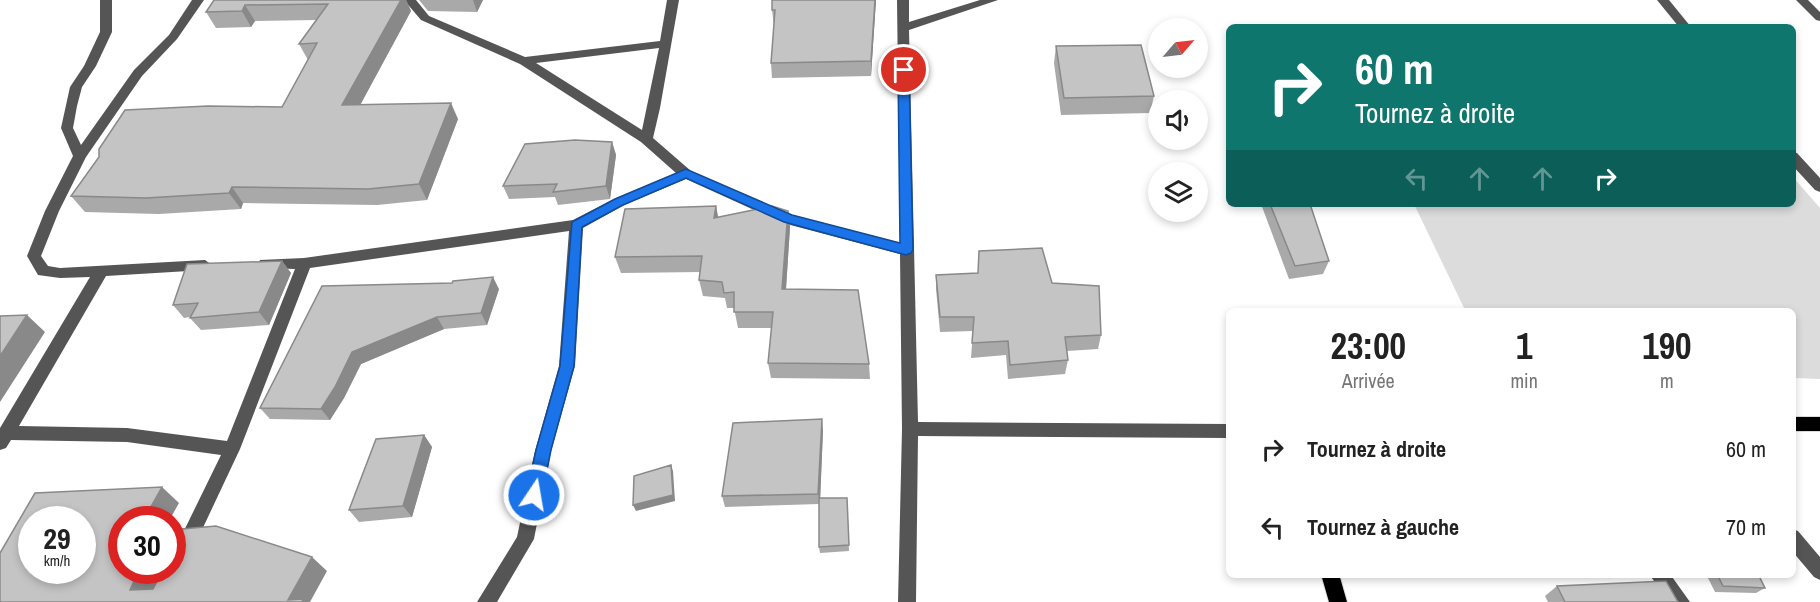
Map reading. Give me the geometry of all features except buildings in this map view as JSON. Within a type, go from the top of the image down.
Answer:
[{"type":"main road","points":[[1796,424],[1820,424]]},
{"type":"main road","points":[[1331,578],[1338,602]]},
{"type":"street","points":[[80,156],[67,129],[76,87],[90,66],[106,32],[106,0]]},
{"type":"street","points":[[198,0],[173,37],[138,73],[80,156],[52,211],[34,256],[43,271],[60,273],[225,264]]},
{"type":"street","points":[[410,0],[425,18],[524,61],[646,139],[686,174],[788,219],[906,250]]},
{"type":"street","points":[[646,139],[654,108],[673,0]]},
{"type":"street","points":[[903,0],[910,429],[907,602]]},
{"type":"street","points":[[903,28],[992,0]]},
{"type":"street","points":[[1663,0],[1683,24]]},
{"type":"street","points":[[1802,0],[1820,18]]},
{"type":"street","points":[[524,61],[664,44]]},
{"type":"street","points":[[1796,160],[1820,187]]},
{"type":"street","points":[[247,264],[304,263],[576,225],[619,202],[686,174]]},
{"type":"street","points":[[486,602],[525,539],[543,450],[567,366],[576,225]]},
{"type":"street","points":[[186,546],[232,449],[304,263]]},
{"type":"street","points":[[4,438],[102,270]]},
{"type":"street","points":[[910,429],[1226,431]]},
{"type":"street","points":[[4,438],[127,435],[232,449]]},
{"type":"street","points":[[1796,542],[1820,572]]},
{"type":"street","points":[[1661,578],[1682,602]]},
{"type":"shaded area","points":[[1796,180],[1820,208],[1820,379],[1796,378],[1796,308],[1464,308],[1415,207],[1796,207]]},
{"type":"route","points":[[534,495],[543,450],[567,366],[576,225],[619,202],[686,174],[788,219],[906,250],[904,70]]}]
